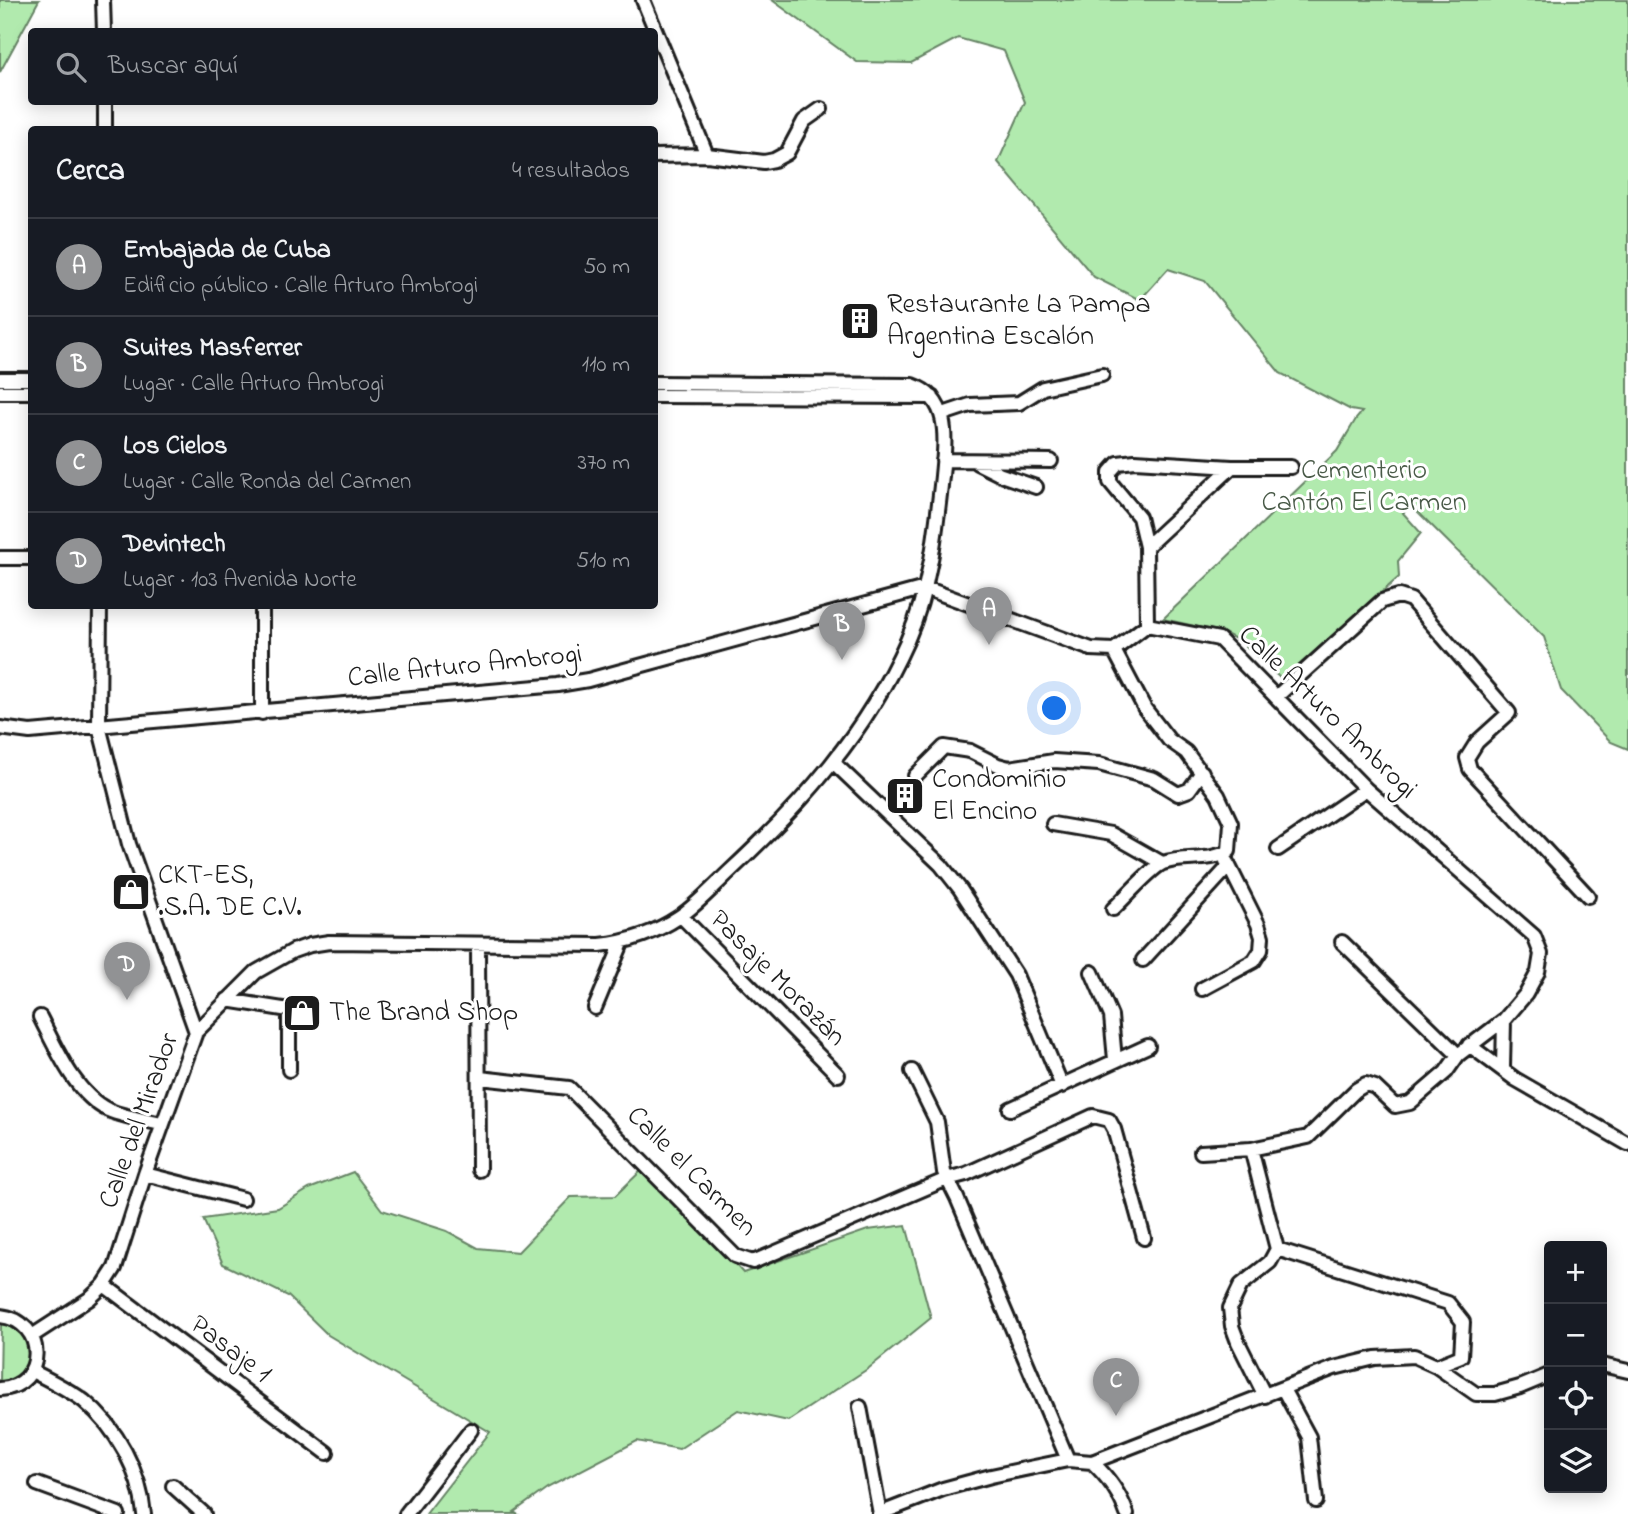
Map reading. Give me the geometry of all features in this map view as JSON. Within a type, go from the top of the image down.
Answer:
[{"type":"street","points":[[103,0],[104,28]]},
{"type":"street","points":[[643,0],[655,28]]},
{"type":"street","points":[[658,36],[707,155]]},
{"type":"street","points":[[105,105],[105,126]]},
{"type":"street","points":[[658,156],[707,155],[764,162],[779,159],[787,153],[804,121],[821,109]]},
{"type":"street","points":[[943,414],[970,405],[1019,403],[1043,388],[1102,375]]},
{"type":"street","points":[[0,379],[28,379]]},
{"type":"street","points":[[658,383],[904,384],[918,387],[932,397],[943,414],[943,460],[936,532],[925,588],[907,640],[874,706],[834,763],[769,834],[681,916]]},
{"type":"street","points":[[0,392],[28,392]]},
{"type":"street","points":[[658,396],[932,397]]},
{"type":"street","points":[[943,460],[1051,461]]},
{"type":"street","points":[[974,461],[1001,475],[1036,487]]},
{"type":"street","points":[[925,588],[1091,649],[1114,650],[1147,625],[1146,547],[1139,517],[1110,482],[1110,472],[1118,463],[1135,461],[1232,467],[1291,467]]},
{"type":"street","points":[[1146,547],[1232,467]]},
{"type":"street","points":[[0,558],[28,558]]},
{"type":"street","name":"Calle Arturo Ambrogi","points":[[0,728],[30,732],[558,685],[588,680],[925,588]]},
{"type":"street","points":[[1276,697],[1382,601],[1399,596],[1412,600],[1508,713],[1478,742],[1467,758],[1470,769],[1588,896]]},
{"type":"street","points":[[100,609],[99,726],[129,844],[196,1032]]},
{"type":"street","points":[[262,609],[262,713]]},
{"type":"street","name":"Calle Arturo Ambrogi","points":[[1147,625],[1219,639],[1366,789],[1534,936],[1541,954],[1538,972],[1526,994],[1504,1020],[1469,1045],[1446,1072],[1410,1103],[1395,1106],[1375,1087],[1366,1084],[1356,1090],[1308,1137],[1251,1149]]},
{"type":"street","points":[[1114,650],[1145,709],[1169,740],[1186,752],[1202,772],[1231,824],[1226,860],[1143,960]]},
{"type":"street","points":[[915,776],[944,747],[970,751],[1009,768],[1054,761],[1100,764],[1154,779],[1178,794],[1189,790],[1202,772]]},
{"type":"street","points":[[834,763],[940,865],[960,889],[1016,975],[1062,1086]]},
{"type":"street","points":[[1278,849],[1366,789]]},
{"type":"street","points":[[1053,824],[1111,834],[1162,863],[1226,860]]},
{"type":"street","points":[[1202,989],[1254,961],[1261,950],[1262,937],[1258,924],[1226,860]]},
{"type":"street","points":[[1113,909],[1162,863]]},
{"type":"street","name":"Calle del Mirador","points":[[32,1336],[89,1298],[104,1285],[115,1268],[162,1124],[196,1032],[266,965],[310,945],[328,942],[622,943],[651,933],[681,916]]},
{"type":"street","name":"Pasaje Morazán","points":[[681,916],[838,1075]]},
{"type":"street","points":[[1342,942],[1458,1055]]},
{"type":"street","points":[[595,1008],[622,943]]},
{"type":"street","points":[[478,944],[479,1170]]},
{"type":"street","points":[[1092,972],[1111,1016],[1115,1060]]},
{"type":"street","points":[[228,1000],[289,1010],[289,1070]]},
{"type":"street","points":[[40,1017],[65,1066],[95,1100],[120,1114],[162,1124]]},
{"type":"street","points":[[1503,1068],[1504,1020]]},
{"type":"street","points":[[1469,1045],[1515,1079],[1628,1144]]},
{"type":"street","points":[[1010,1109],[1148,1046]]},
{"type":"street","points":[[912,1071],[937,1122],[944,1172],[1068,1460]]},
{"type":"street","name":"Calle el Carmen","points":[[480,1078],[569,1088],[735,1256],[753,1262],[947,1178],[966,1174],[1093,1116],[1109,1120],[1114,1129],[1144,1238]]},
{"type":"street","points":[[1200,1152],[1251,1149],[1277,1249],[1270,1262],[1241,1285],[1230,1308],[1232,1326],[1238,1342],[1265,1396]]},
{"type":"street","points":[[145,1174],[243,1199]]},
{"type":"street","points":[[1277,1249],[1448,1303],[1463,1322],[1461,1356],[1436,1366]]},
{"type":"street","name":"Pasaje 1","points":[[104,1285],[327,1453]]},
{"type":"street","points":[[0,1317],[18,1321],[32,1336],[36,1353],[32,1371],[15,1386],[0,1389]]},
{"type":"street","points":[[860,1407],[880,1514],[955,1486],[1068,1460],[1092,1462],[1334,1368],[1375,1359],[1414,1356],[1436,1366],[1476,1394],[1495,1394],[1544,1377]]},
{"type":"street","points":[[1607,1366],[1628,1370]]},
{"type":"street","points":[[32,1371],[83,1401],[111,1430],[136,1476],[144,1514]]},
{"type":"street","points":[[1283,1389],[1309,1437],[1316,1501]]},
{"type":"street","points":[[406,1514],[471,1430]]},
{"type":"street","points":[[1092,1462],[1104,1473],[1121,1498],[1126,1514]]},
{"type":"street","points":[[37,1484],[118,1514]]},
{"type":"street","points":[[173,1486],[204,1514]]},
{"type":"green space","points":[[0,0],[39,0],[0,72]]},
{"type":"green space","name":"Cementerio Cantón El Carmen","points":[[772,0],[1628,0],[1628,749],[1611,742],[1561,690],[1544,637],[1411,505],[1403,513],[1421,533],[1398,561],[1399,577],[1282,680],[1242,642],[1222,632],[1163,619],[1337,451],[1362,412],[1351,410],[1280,373],[1205,281],[1168,269],[1140,300],[1094,277],[998,162],[1025,102],[1004,51],[958,38],[911,63],[857,62]]},
{"type":"green space","points":[[647,1165],[743,1273],[868,1230],[906,1225],[931,1318],[869,1368],[788,1421],[738,1410],[679,1449],[637,1441],[547,1488],[514,1512],[517,1514],[426,1514],[490,1432],[328,1335],[288,1296],[223,1264],[203,1219],[278,1208],[309,1189],[353,1172],[382,1210],[447,1231],[478,1248],[518,1252],[571,1197],[615,1196]]},
{"type":"green space","points":[[1,1323],[22,1335],[28,1343],[29,1353],[22,1371],[13,1378],[0,1382]]},
{"type":"place","name":"Restaurante La Pampa Argentina Escalón","points":[[860,321]]},
{"type":"place","name":"Embajada de Cuba","points":[[989,645]]},
{"type":"place","name":"Suites Masferrer","points":[[842,660]]},
{"type":"place","name":"Condominio El Encino","points":[[905,796]]},
{"type":"place","name":"CKT-ES, .S.A. DE C.V.","points":[[131,892]]},
{"type":"place","name":"Devintech","points":[[127,1000]]},
{"type":"place","name":"The Brand Shop","points":[[302,1013]]},
{"type":"place","name":"Los Cielos","points":[[1116,1416]]}]
